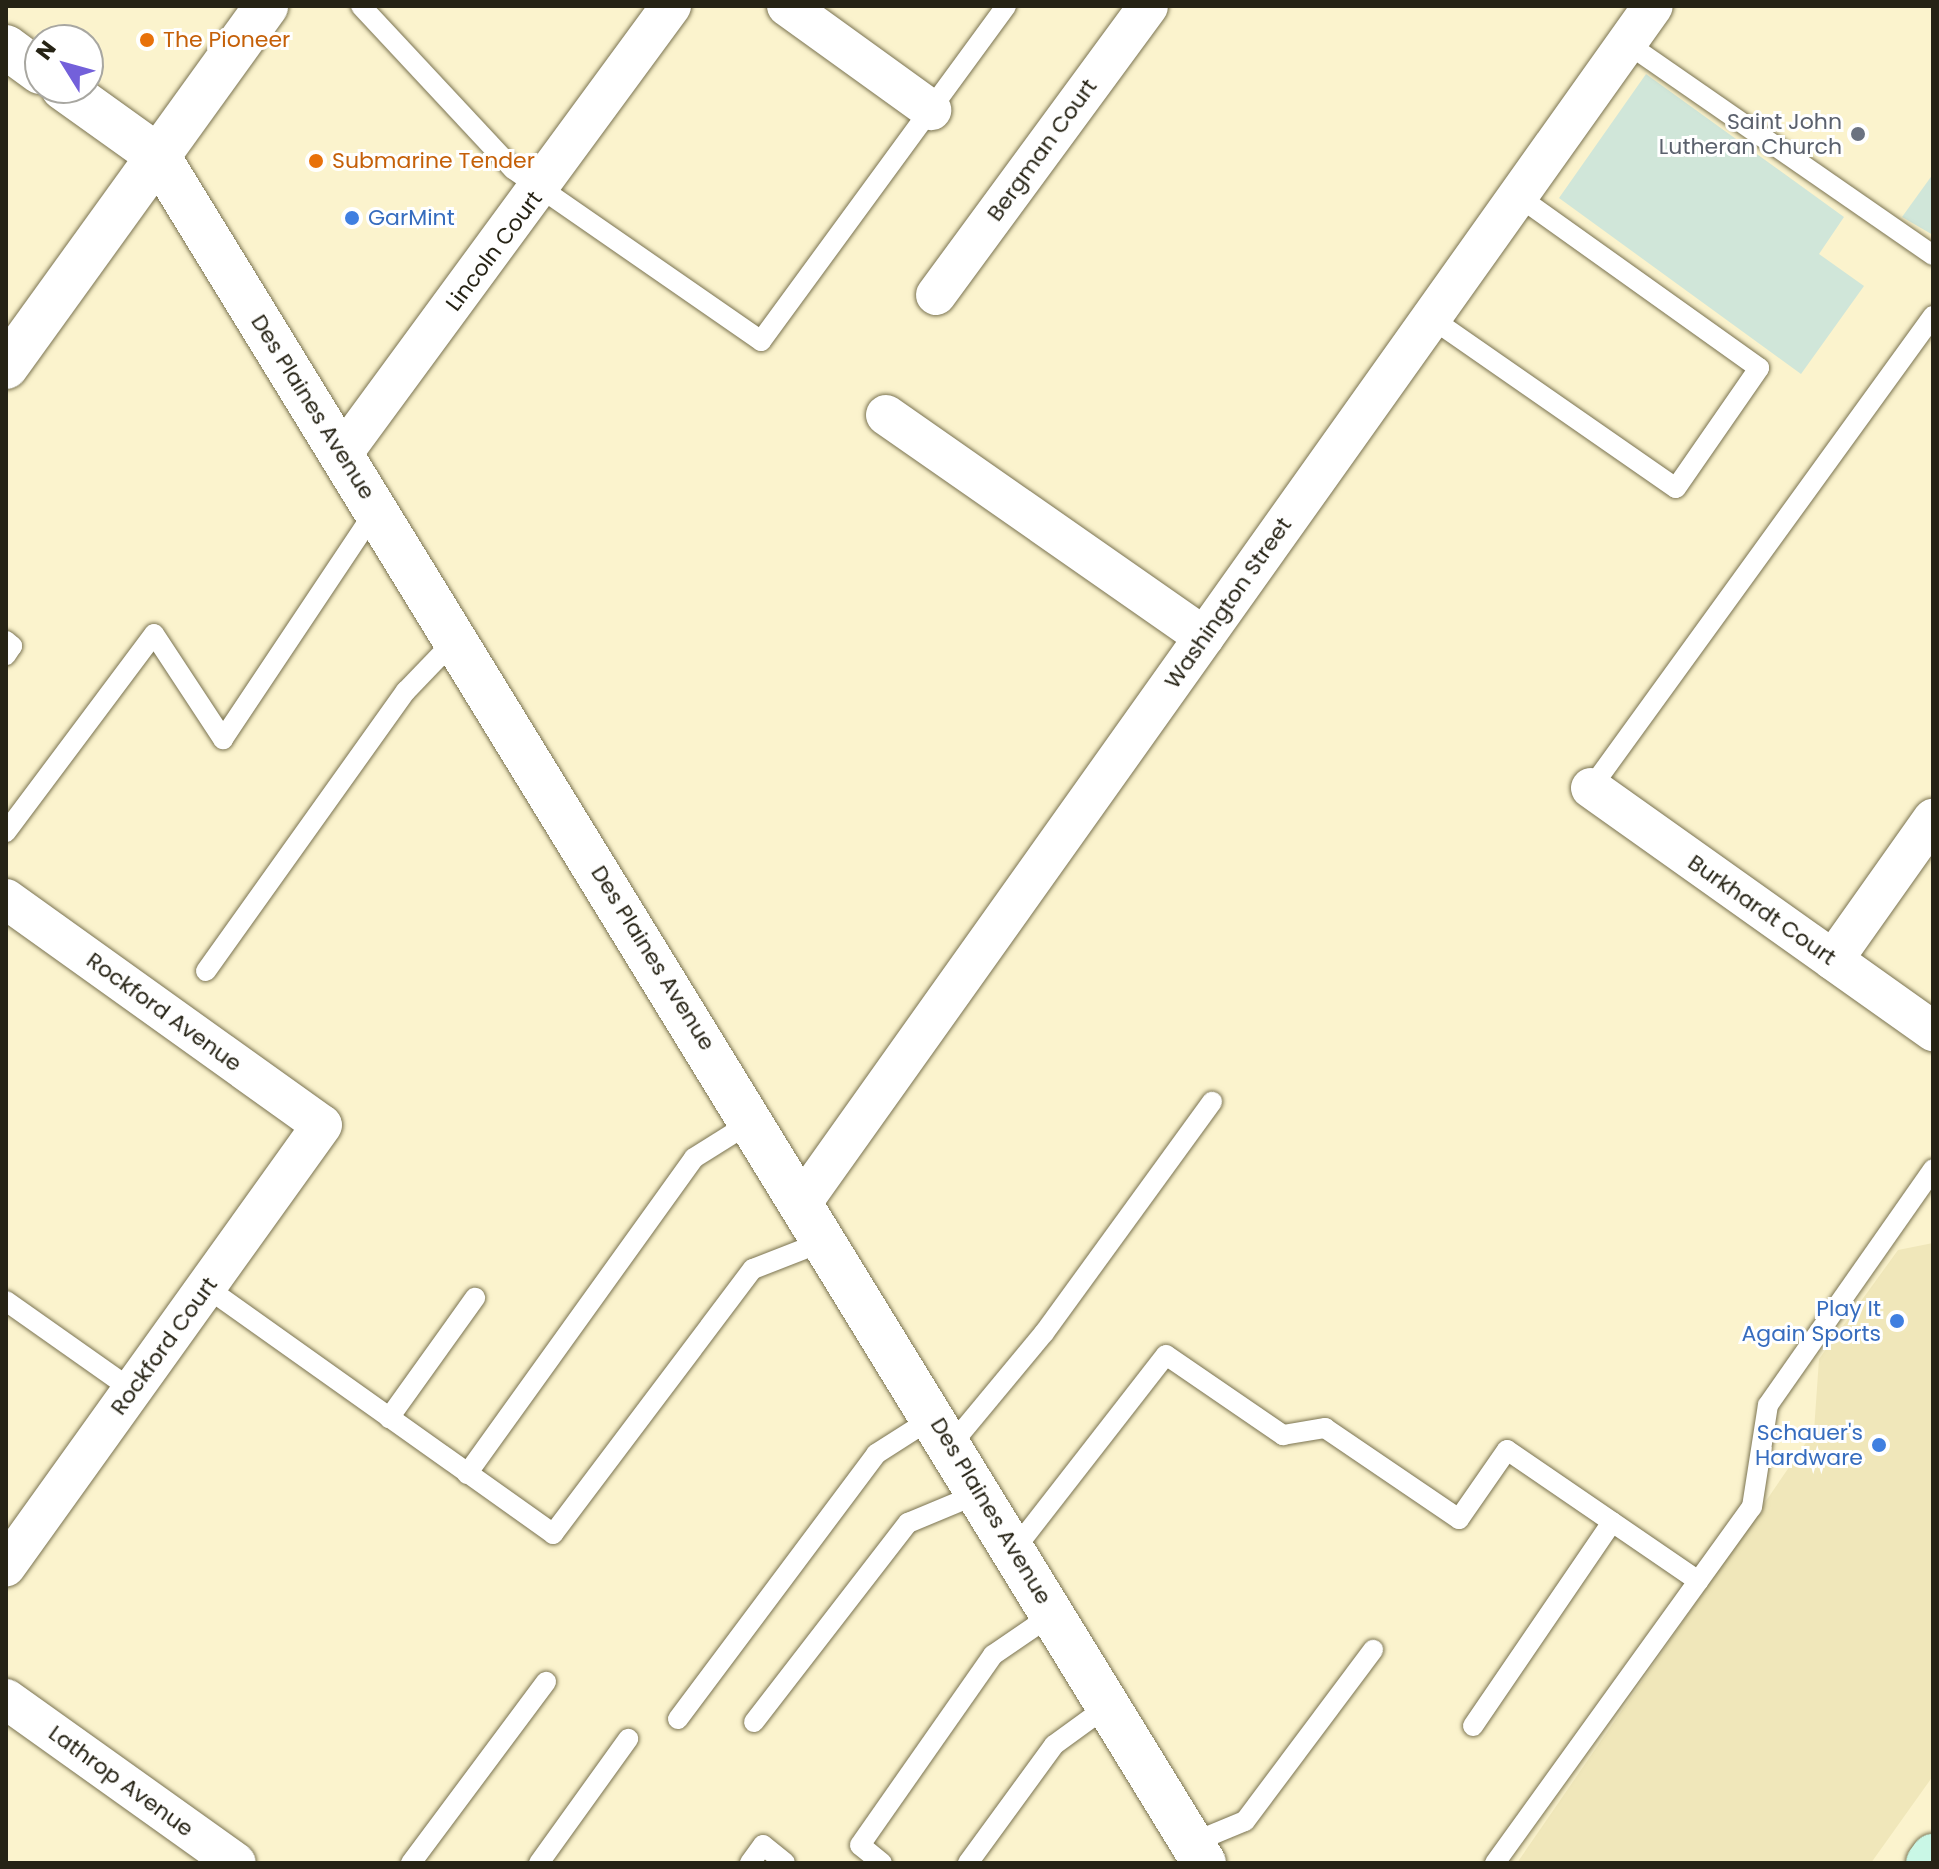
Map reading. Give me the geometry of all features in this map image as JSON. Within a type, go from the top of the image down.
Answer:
[{"type":"main road","points":[[1928,1863],[1933,1856]]},
{"type":"street","points":[[6,367],[266,6]]},
{"type":"street","name":"Lincoln Court","points":[[342,454],[541,188],[671,6]]},
{"type":"street","points":[[787,6],[931,110]]},
{"type":"street","name":"Bergman Court","points":[[936,295],[1148,6]]},
{"type":"street","name":"Washington Street","points":[[803,1201],[1653,6]]},
{"type":"street","points":[[6,47],[24,60]]},
{"type":"street","name":"Des Plaines Avenue","points":[[85,104],[158,156],[827,1240],[1198,1853]]},
{"type":"street","points":[[886,415],[1204,637]]},
{"type":"street","name":"Burkhardt Court","points":[[1591,788],[1933,1031]]},
{"type":"street","points":[[1833,960],[1933,819]]},
{"type":"street","name":"Rockford Avenue","points":[[6,899],[322,1125]]},
{"type":"street","name":"Rockford Court","points":[[6,1566],[322,1125]]},
{"type":"street","name":"Lathrop Avenue","points":[[6,1699],[236,1863]]},
{"type":"lane","points":[[361,6],[513,169],[761,341],[1006,6]]},
{"type":"lane","points":[[1628,44],[1933,255]]},
{"type":"lane","points":[[1431,318],[1676,488],[1759,368],[1518,196]]},
{"type":"lane","points":[[1591,788],[1933,316]]},
{"type":"lane","points":[[6,832],[154,634],[223,739],[376,510]]},
{"type":"lane","points":[[206,971],[406,691],[456,639]]},
{"type":"lane","points":[[6,641],[12,646],[6,655]]},
{"type":"lane","points":[[678,1719],[876,1454],[942,1431],[1044,1333],[1212,1102]]},
{"type":"lane","points":[[467,1474],[694,1158],[753,1121]]},
{"type":"lane","points":[[1495,1863],[1752,1507],[1768,1405],[1933,1169]]},
{"type":"lane","points":[[206,1287],[553,1534],[753,1269],[827,1240]]},
{"type":"lane","points":[[389,1418],[475,1298]]},
{"type":"lane","points":[[6,1301],[132,1390]]},
{"type":"lane","points":[[1014,1550],[1166,1355],[1283,1435],[1325,1428],[1459,1519],[1507,1450],[1698,1581]]},
{"type":"lane","points":[[754,1722],[908,1523],[980,1493]]},
{"type":"lane","points":[[1473,1726],[1612,1522]]},
{"type":"lane","points":[[882,1863],[860,1845],[993,1655],[1053,1614]]},
{"type":"lane","points":[[1198,1853],[1245,1821],[1373,1650]]},
{"type":"lane","points":[[411,1863],[546,1682]]},
{"type":"lane","points":[[968,1863],[1054,1745],[1109,1705]]},
{"type":"lane","points":[[539,1863],[628,1739]]},
{"type":"lane","points":[[750,1863],[763,1845],[785,1863]]},
{"type":"shaded area","points":[[1933,1243],[1933,1776],[1871,1863],[1517,1863],[1814,1431],[1819,1359],[1898,1250]]},
{"type":"green space","points":[[1646,74],[1844,217],[1819,254],[1864,286],[1801,374],[1559,198]]},
{"type":"green space","points":[[1933,174],[1933,235],[1902,217]]},
{"type":"place","name":"The Pioneer","points":[[147,40]]},
{"type":"place","name":"Saint John Lutheran Church","points":[[1858,134]]},
{"type":"place","name":"Submarine Tender","points":[[316,161]]},
{"type":"place","name":"GarMint","points":[[352,218]]},
{"type":"place","name":"Play It Again Sports","points":[[1897,1321]]},
{"type":"place","name":"Schauer's Hardware","points":[[1879,1445]]}]
